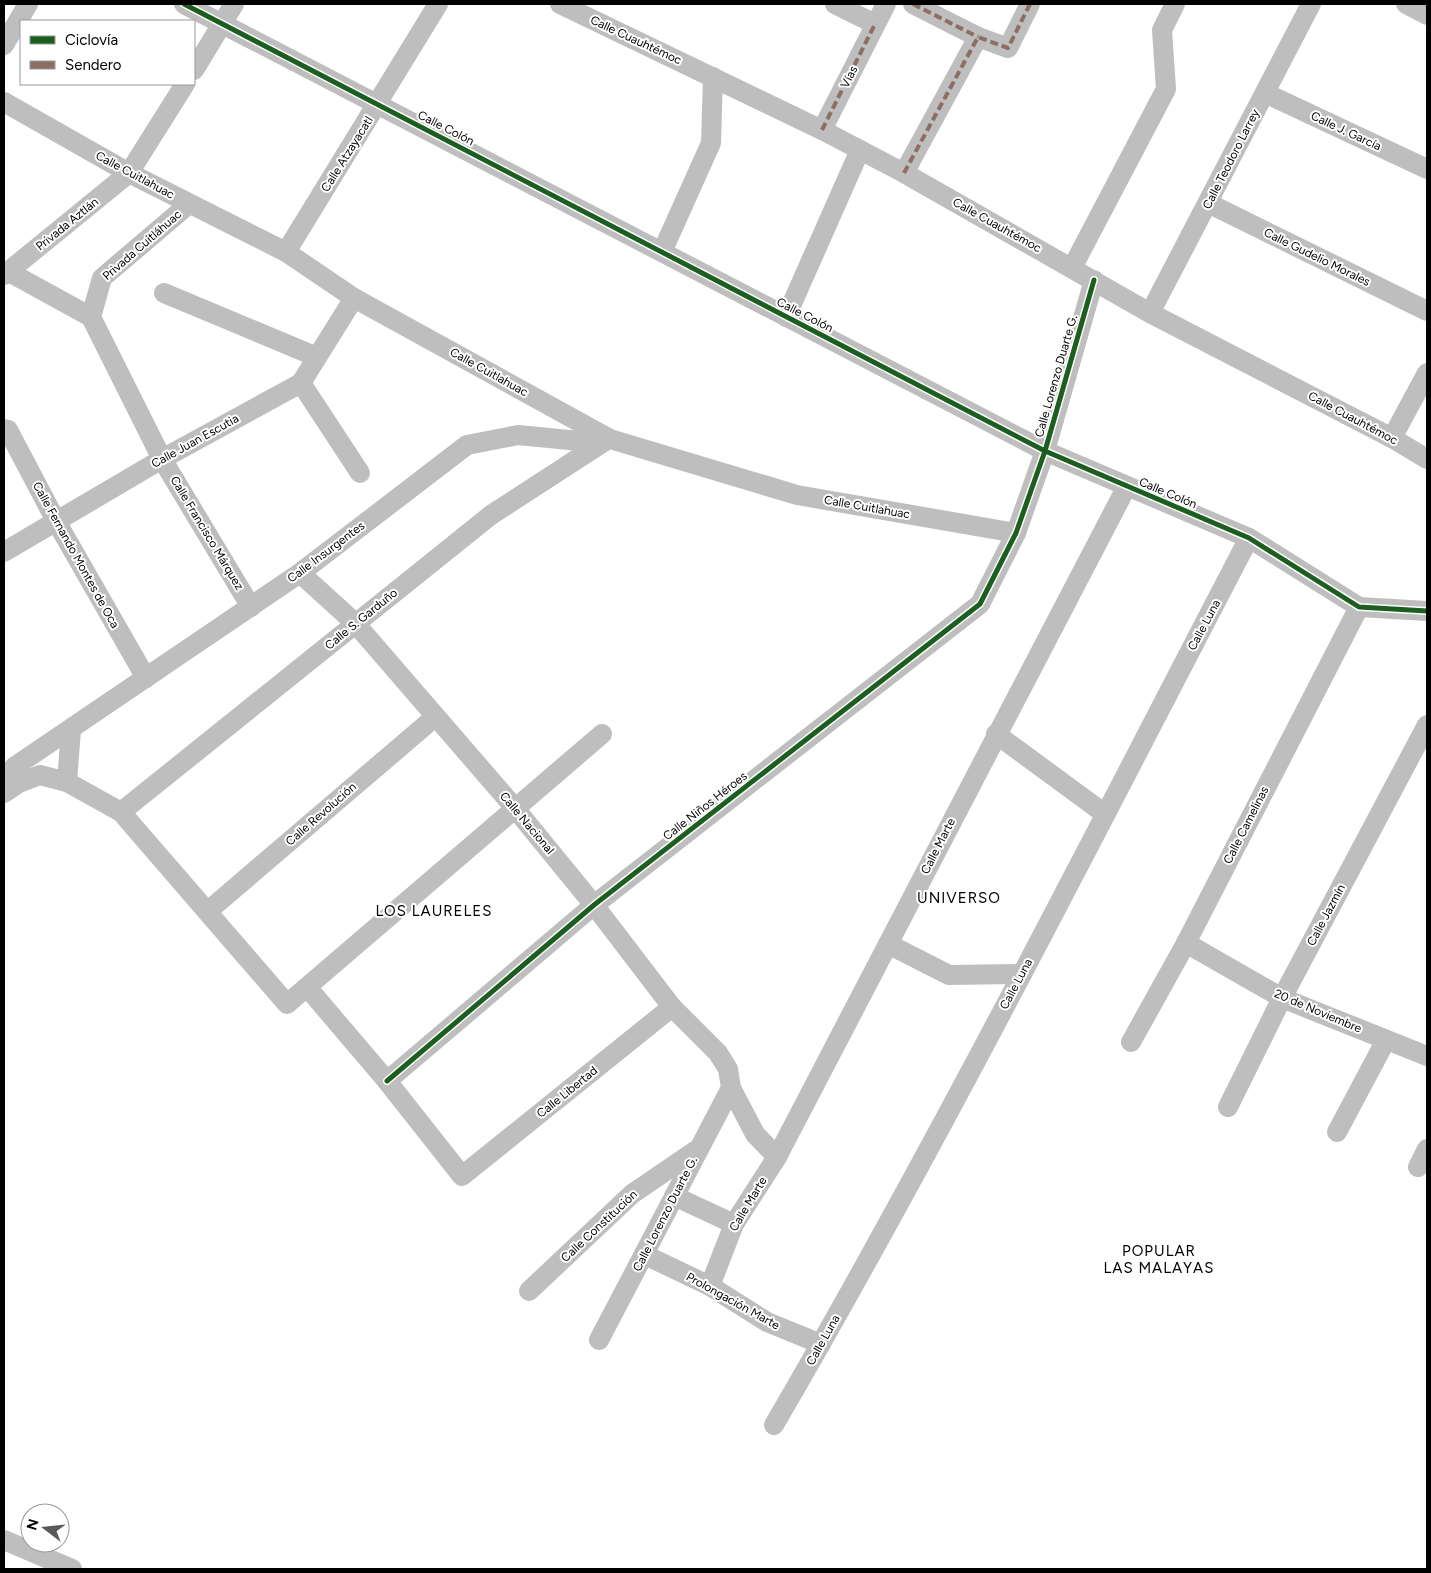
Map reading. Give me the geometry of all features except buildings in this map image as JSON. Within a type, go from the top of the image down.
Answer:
[{"type":"street","points":[[4,45],[28,4]]},
{"type":"street","name":"Calle Colón","points":[[184,4],[1045,451],[1249,538],[1359,607],[1427,611]]},
{"type":"street","points":[[195,68],[234,4]]},
{"type":"street","name":"Calle Atzayacatl","points":[[286,252],[438,4]]},
{"type":"street","name":"Calle Cuauhtémoc","points":[[560,4],[822,130],[904,173],[1150,313],[1392,438],[1427,459]]},
{"type":"street","points":[[836,4],[875,24]]},
{"type":"street","name":"Vías","points":[[822,130],[886,4]]},
{"type":"street","points":[[913,4],[978,37],[1008,48],[1030,4]]},
{"type":"street","points":[[1072,268],[1166,89],[1162,30],[1175,4]]},
{"type":"street","name":"Calle Teodoro Larrey","points":[[1150,313],[1311,4]]},
{"type":"street","points":[[1406,4],[1427,15]]},
{"type":"street","points":[[904,173],[978,37]]},
{"type":"street","points":[[662,252],[711,144],[713,77]]},
{"type":"street","name":"Privada Aztlán","points":[[6,274],[129,173],[184,85]]},
{"type":"street","name":"Calle J. García","points":[[1265,93],[1427,169]]},
{"type":"street","name":"Calle Cuitlahuac","points":[[4,102],[129,173],[286,252],[354,298],[605,441],[797,495],[1016,533]]},
{"type":"street","points":[[786,316],[860,150]]},
{"type":"street","name":"Calle Gudelio Morales","points":[[1208,203],[1427,311]]},
{"type":"street","name":"Privada Cuitláhuac","points":[[91,317],[102,278],[189,204]]},
{"type":"street","points":[[6,274],[91,317]]},
{"type":"street","name":"Calle Lorenzo Duarte G.","points":[[1016,533],[1045,451],[1094,280]]},
{"type":"street","points":[[164,293],[317,357]]},
{"type":"street","points":[[354,298],[301,384],[360,473]]},
{"type":"street","name":"Calle Francisco Márquez","points":[[91,317],[162,459],[251,607]]},
{"type":"street","points":[[1392,438],[1427,373]]},
{"type":"street","name":"Calle Juan Escutia","points":[[4,552],[162,459],[301,384]]},
{"type":"street","name":"Calle Fernando Montes de Oca","points":[[6,430],[146,678]]},
{"type":"street","name":"Calle Insurgentes","points":[[7,791],[14,767],[300,573],[467,445],[518,435],[605,441]]},
{"type":"street","name":"Calle S. Garduño","points":[[121,812],[491,515],[605,441]]},
{"type":"street","name":"Calle Marte","points":[[710,1286],[734,1224],[777,1157],[1127,486]]},
{"type":"street","name":"Calle Niños Héroes","points":[[387,1082],[594,905],[980,604],[1016,533]]},
{"type":"street","name":"Calle Luna","points":[[774,1425],[821,1344],[1022,974],[1249,538]]},
{"type":"street","name":"Calle Nacional","points":[[300,573],[356,623],[434,717],[514,807],[594,905],[672,1007],[718,1054],[728,1069],[731,1088],[755,1134],[777,1157]]},
{"type":"street","name":"Calle Camelinas","points":[[1131,1042],[1186,943],[1359,607]]},
{"type":"street","name":"Calle Revolución","points":[[208,911],[434,717]]},
{"type":"street","name":"Calle Jazmín","points":[[1228,1107],[1282,998],[1427,724]]},
{"type":"street","points":[[67,782],[71,730]]},
{"type":"street","points":[[7,791],[40,775],[67,782],[121,812],[287,1004],[514,807],[602,734]]},
{"type":"street","points":[[996,734],[1105,814]]},
{"type":"street","name":"20 de Noviembre","points":[[1186,943],[1282,998],[1427,1056]]},
{"type":"street","points":[[888,944],[949,975],[1022,974]]},
{"type":"street","points":[[307,987],[387,1082]]},
{"type":"street","name":"Calle Libertad","points":[[387,1082],[462,1176],[672,1007]]},
{"type":"street","points":[[1337,1132],[1386,1040]]},
{"type":"street","name":"Calle Lorenzo Duarte G.","points":[[599,1340],[731,1088]]},
{"type":"street","name":"Calle Constitución","points":[[529,1291],[632,1194],[698,1149]]},
{"type":"street","points":[[1418,1167],[1427,1149]]},
{"type":"street","points":[[674,1196],[734,1224]]},
{"type":"street","name":"Prolongación Marte","points":[[645,1255],[710,1286],[767,1322],[821,1344]]},
{"type":"street","points":[[4,1540],[72,1569]]},
{"type":"marked path","points":[[913,4],[978,37]]},
{"type":"marked path","points":[[904,173],[978,37],[1008,48],[1030,4]]},
{"type":"marked path","points":[[822,130],[875,24]]},
{"type":"cycle path","points":[[184,4],[1045,451],[1249,538],[1359,607],[1427,611]]},
{"type":"cycle path","points":[[387,1081],[594,905],[980,604],[1016,533],[1045,451],[1094,280]]},
{"type":"district","name":"UNIVERSO","points":[[959,898]]},
{"type":"district","name":"LOS LAURELES","points":[[434,911]]},
{"type":"district","name":"POPULAR LAS MALAYAS","points":[[1159,1260]]}]
